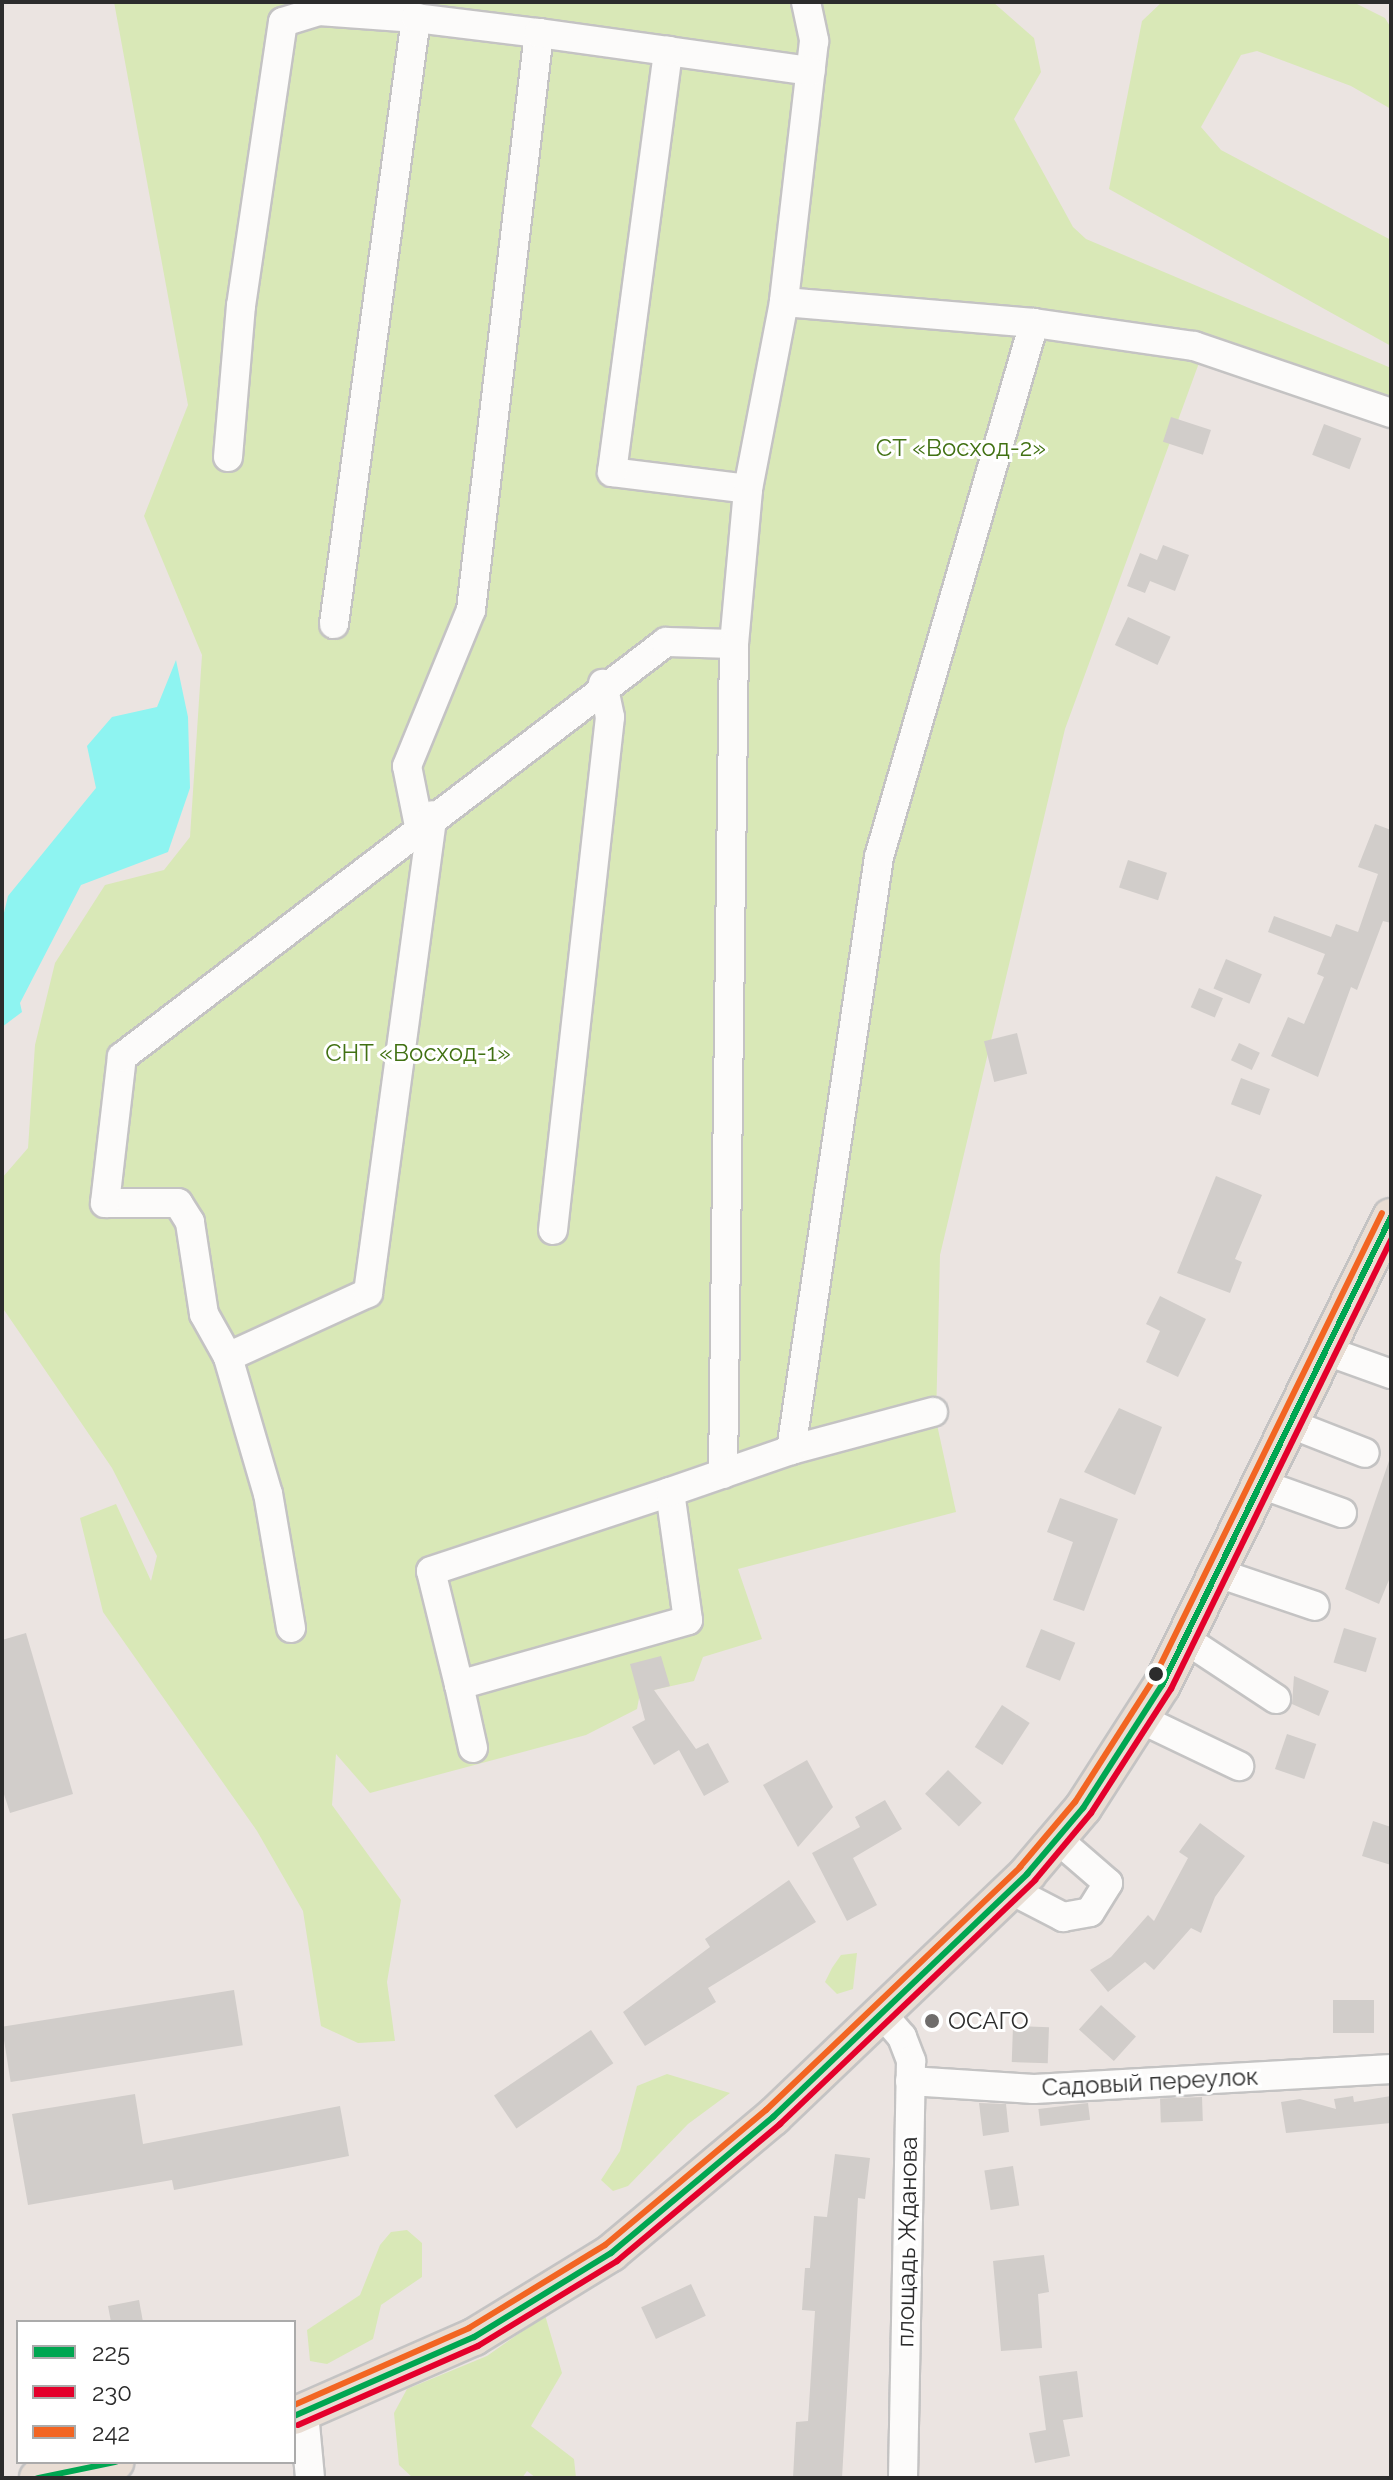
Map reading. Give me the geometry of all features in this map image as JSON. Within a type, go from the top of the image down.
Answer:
[{"type":"main road","points":[[297,2408],[353,2393],[537,2302],[692,2190],[883,2015],[1011,1890],[1057,1839],[1141,1719],[1218,1573],[1391,1217]]},
{"type":"main road","points":[[41,2474],[103,2464]]},
{"type":"street","points":[[723,1474],[734,644],[748,489],[784,302],[811,71],[814,41],[806,2]]},
{"type":"street","points":[[228,457],[241,306],[283,22],[319,11],[416,18],[811,71]]},
{"type":"street","points":[[334,624],[416,18]]},
{"type":"street","points":[[228,1357],[368,1293],[426,821],[407,766],[471,610],[539,33]]},
{"type":"street","points":[[668,51],[612,472],[748,489]]},
{"type":"street","points":[[784,302],[1034,323],[1194,346],[1391,413]]},
{"type":"street","points":[[791,1450],[879,857],[1034,323]]},
{"type":"street","points":[[291,1628],[268,1494],[228,1357],[204,1314],[190,1222],[178,1203],[105,1203],[122,1057],[603,684],[666,642],[734,644]]},
{"type":"street","points":[[553,1230],[610,717],[603,684]]},
{"type":"street","points":[[1327,1351],[1391,1374]]},
{"type":"street","points":[[473,1748],[431,1571],[791,1450],[933,1412]]},
{"type":"street","points":[[1291,1424],[1365,1453]]},
{"type":"street","points":[[1261,1484],[1342,1513]]},
{"type":"street","points":[[459,1685],[688,1620],[670,1492]]},
{"type":"street","points":[[1218,1573],[1315,1606]]},
{"type":"street","points":[[1185,1639],[1276,1699]]},
{"type":"street","points":[[1141,1719],[1239,1766]]},
{"type":"street","points":[[1011,1890],[1063,1917],[1090,1912],[1108,1883],[1057,1839]]},
{"type":"street","name":"площадь Жданова","points":[[883,2015],[902,2037],[910,2081],[903,2478]]},
{"type":"street","name":"Садовый переулок","points":[[910,2081],[1034,2089],[1391,2069]]},
{"type":"street","points":[[297,2408],[310,2478]]},
{"type":"green space","points":[[114,2],[993,2],[1034,38],[1041,72],[1014,119],[1073,227],[1086,239],[1391,368],[1391,406],[1203,352],[1065,729],[940,1255],[936,1420],[956,1512],[738,1569],[762,1639],[703,1657],[694,1681],[640,1693],[637,1709],[586,1735],[370,1793],[336,1754],[332,1805],[401,1900],[387,1982],[395,2041],[358,2043],[321,2026],[303,1911],[257,1831],[103,1612],[80,1518],[116,1504],[151,1581],[157,1556],[112,1468],[2,1307],[2,1178],[28,1148],[35,1045],[55,963],[105,885],[164,870],[190,837],[202,655],[144,516],[188,405]]},
{"type":"green space","points":[[1162,2],[1353,2],[1385,18],[1391,28],[1391,109],[1351,86],[1257,51],[1241,55],[1201,127],[1221,150],[1391,240],[1391,346],[1109,189],[1142,21]]},
{"type":"green space","points":[[857,1953],[853,1989],[837,1994],[825,1982],[841,1955]]},
{"type":"green space","points":[[667,2074],[730,2093],[688,2124],[628,2186],[613,2191],[601,2180],[620,2151],[637,2086]]},
{"type":"green space","points":[[407,2230],[422,2243],[422,2277],[381,2305],[373,2339],[327,2364],[310,2361],[307,2330],[360,2295],[380,2245],[391,2232]]},
{"type":"green space","points":[[545,2315],[562,2373],[531,2426],[574,2459],[576,2478],[536,2478],[527,2471],[522,2478],[413,2478],[399,2465],[394,2413],[407,2389],[487,2356]]},
{"type":"water","points":[[176,660],[188,717],[190,788],[168,852],[81,885],[20,1003],[22,1012],[2,1027],[2,921],[8,896],[96,788],[87,746],[112,717],[157,707]]},
{"type":"building","points":[[1171,417],[1211,430],[1203,455],[1163,442]]},
{"type":"building","points":[[1324,424],[1361,438],[1350,469],[1312,455]]},
{"type":"building","points":[[1163,545],[1189,555],[1175,591],[1150,581],[1145,593],[1127,586],[1140,553],[1157,560]]},
{"type":"building","points":[[1128,617],[1171,637],[1157,665],[1115,645]]},
{"type":"building","points":[[1375,824],[1391,830],[1391,923],[1383,921],[1357,990],[1351,987],[1318,1077],[1271,1056],[1288,1017],[1304,1024],[1324,977],[1317,974],[1325,954],[1268,932],[1274,916],[1331,937],[1336,924],[1358,932],[1378,874],[1358,867]]},
{"type":"building","points":[[1128,860],[1167,873],[1158,900],[1119,888]]},
{"type":"building","points":[[1226,959],[1262,974],[1249,1004],[1213,988]]},
{"type":"building","points":[[1199,988],[1223,998],[1215,1017],[1191,1007]]},
{"type":"building","points":[[1017,1033],[1027,1074],[994,1082],[984,1041]]},
{"type":"building","points":[[1239,1043],[1260,1053],[1252,1070],[1231,1060]]},
{"type":"building","points":[[1241,1078],[1270,1089],[1260,1115],[1231,1104]]},
{"type":"building","points":[[1216,1176],[1262,1195],[1235,1259],[1242,1262],[1230,1293],[1177,1273]]},
{"type":"building","points":[[1160,1296],[1206,1319],[1178,1377],[1146,1362],[1160,1331],[1146,1324]]},
{"type":"building","points":[[1119,1408],[1162,1427],[1135,1495],[1084,1472]]},
{"type":"building","points":[[1391,1455],[1391,1575],[1379,1604],[1345,1589]]},
{"type":"building","points":[[1060,1498],[1118,1519],[1084,1611],[1053,1600],[1073,1542],[1047,1532]]},
{"type":"building","points":[[1344,1628],[1377,1638],[1366,1672],[1333,1662]]},
{"type":"building","points":[[1041,1629],[1075,1643],[1060,1681],[1026,1667]]},
{"type":"building","points":[[26,1633],[73,1794],[10,1813],[2,1788],[2,1640]]},
{"type":"building","points":[[661,1656],[670,1686],[654,1690],[696,1749],[708,1743],[729,1782],[704,1796],[679,1750],[654,1765],[632,1727],[645,1720],[630,1664]]},
{"type":"building","points":[[1294,1676],[1329,1691],[1319,1716],[1292,1704]]},
{"type":"building","points":[[1002,1705],[1030,1723],[1002,1765],[975,1747]]},
{"type":"building","points":[[1287,1734],[1316,1744],[1304,1779],[1275,1769]]},
{"type":"building","points":[[807,1760],[833,1807],[798,1847],[763,1785]]},
{"type":"building","points":[[948,1770],[982,1803],[959,1826],[925,1794]]},
{"type":"building","points":[[885,1800],[902,1829],[853,1858],[877,1905],[847,1921],[812,1853],[860,1827],[855,1817]]},
{"type":"building","points":[[1373,1821],[1391,1827],[1391,1865],[1362,1856]]},
{"type":"building","points":[[1200,1823],[1245,1856],[1215,1897],[1201,1933],[1191,1928],[1154,1970],[1145,1962],[1108,1992],[1090,1970],[1111,1957],[1148,1915],[1154,1921],[1188,1858],[1179,1852]]},
{"type":"building","points":[[789,1880],[816,1922],[708,1988],[716,2002],[645,2046],[623,2012],[710,1947],[705,1939]]},
{"type":"building","points":[[234,1990],[243,2045],[11,2082],[2,2027]]},
{"type":"building","points":[[1333,2000],[1374,2000],[1374,2033],[1333,2033]]},
{"type":"building","points":[[1101,2005],[1136,2036],[1114,2061],[1079,2030]]},
{"type":"building","points":[[1013,2026],[1049,2027],[1048,2063],[1012,2062]]},
{"type":"building","points":[[591,2030],[613,2063],[516,2129],[494,2095]]},
{"type":"building","points":[[135,2094],[143,2144],[340,2106],[349,2156],[174,2190],[172,2180],[28,2205],[12,2114]]},
{"type":"building","points":[[1353,2096],[1354,2102],[1391,2096],[1391,2123],[1286,2133],[1281,2102],[1300,2099],[1336,2109],[1334,2099]]},
{"type":"building","points":[[1202,2097],[1203,2121],[1161,2122],[1160,2098]]},
{"type":"building","points":[[979,2103],[1006,2104],[1009,2132],[983,2136]]},
{"type":"building","points":[[1088,2103],[1090,2120],[1040,2126],[1038,2109]]},
{"type":"building","points":[[835,2154],[870,2158],[865,2199],[858,2198],[842,2478],[793,2478],[796,2422],[808,2421],[815,2311],[802,2310],[805,2268],[810,2268],[814,2216],[827,2217]]},
{"type":"building","points":[[1013,2166],[1019,2206],[991,2210],[984,2171]]},
{"type":"building","points":[[1044,2255],[1049,2292],[1038,2294],[1042,2348],[1001,2351],[993,2261]]},
{"type":"building","points":[[691,2284],[706,2316],[656,2339],[641,2307]]},
{"type":"building","points":[[139,2300],[143,2320],[111,2320],[108,2306]]},
{"type":"building","points":[[1077,2371],[1083,2417],[1063,2420],[1070,2456],[1035,2463],[1029,2433],[1046,2430],[1039,2376]]},
{"type":"transit line","name":"242","points":[[296,2404],[469,2328],[605,2245],[766,2110],[1020,1867],[1075,1802],[1153,1680],[1382,1213]]},
{"type":"transit line","name":"225","points":[[296,2415],[474,2337],[611,2253],[773,2117],[1027,1874],[1083,1808],[1162,1685],[1391,1217]]},
{"type":"transit line","name":"230","points":[[298,2425],[478,2346],[617,2261],[780,2124],[1035,1880],[1091,1813],[1171,1689],[1391,1240]]},
{"type":"transit line","name":"225","points":[[38,2478],[105,2464]]},
{"type":"place","name":"ОСАГО","points":[[932,2021]]},
{"type":"park label","name":"СТ «Восход-2»","points":[[961,448]]},
{"type":"park label","name":"СНТ «Восход-1»","points":[[418,1053]]}]
